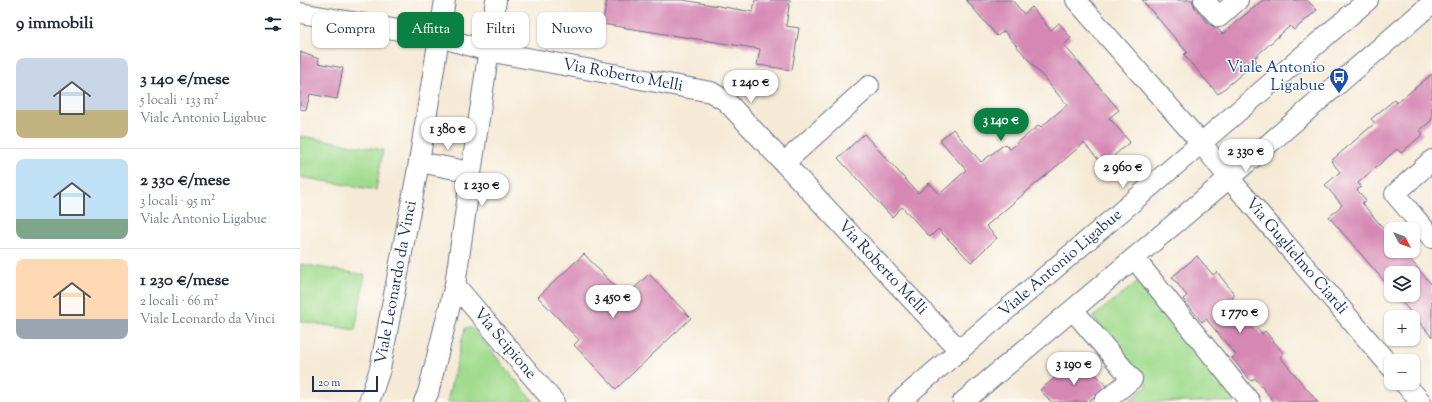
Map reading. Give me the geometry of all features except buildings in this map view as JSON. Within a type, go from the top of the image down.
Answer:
[{"type":"street","name":"Viale Leonardo da Vinci","points":[[443,12],[445,0]]},
{"type":"street","points":[[424,402],[428,393],[455,285],[496,0]]},
{"type":"street","name":"Via Guglielmo Ciardi","points":[[1076,0],[1201,143],[1384,360]]},
{"type":"street","points":[[1204,0],[1219,17],[1238,0]]},
{"type":"street","name":"Viale Antonio Ligabue","points":[[899,402],[1368,0]]},
{"type":"street","points":[[963,402],[1229,178],[1432,3]]},
{"type":"street","name":"Via Roberto Melli","points":[[300,13],[397,30]]},
{"type":"street","name":"Via Roberto Melli","points":[[464,44],[488,51],[711,92],[726,101],[960,351]]},
{"type":"street","name":"Viale Leonardo da Vinci","points":[[370,402],[380,369],[419,162],[437,48]]},
{"type":"street","points":[[784,162],[868,86]]},
{"type":"street","points":[[1432,160],[1394,194],[1432,238]]},
{"type":"street","points":[[419,162],[471,172]]},
{"type":"street","points":[[1134,258],[1250,402]]},
{"type":"street","name":"Via Scipione","points":[[455,285],[554,402]]},
{"type":"street","points":[[1073,310],[1132,379],[1104,402]]},
{"type":"street","points":[[1410,390],[1421,402]]},
{"type":"green space","points":[[300,136],[383,150],[376,190],[300,177]]},
{"type":"green space","points":[[300,264],[365,275],[355,330],[300,321]]},
{"type":"green space","points":[[1138,281],[1236,402],[1128,402],[1148,385],[1093,317]]},
{"type":"green space","points":[[465,328],[471,328],[479,336],[534,402],[447,402]]},
{"type":"place","name":"Viale Antonio Ligabue","points":[[1339,94]]}]
